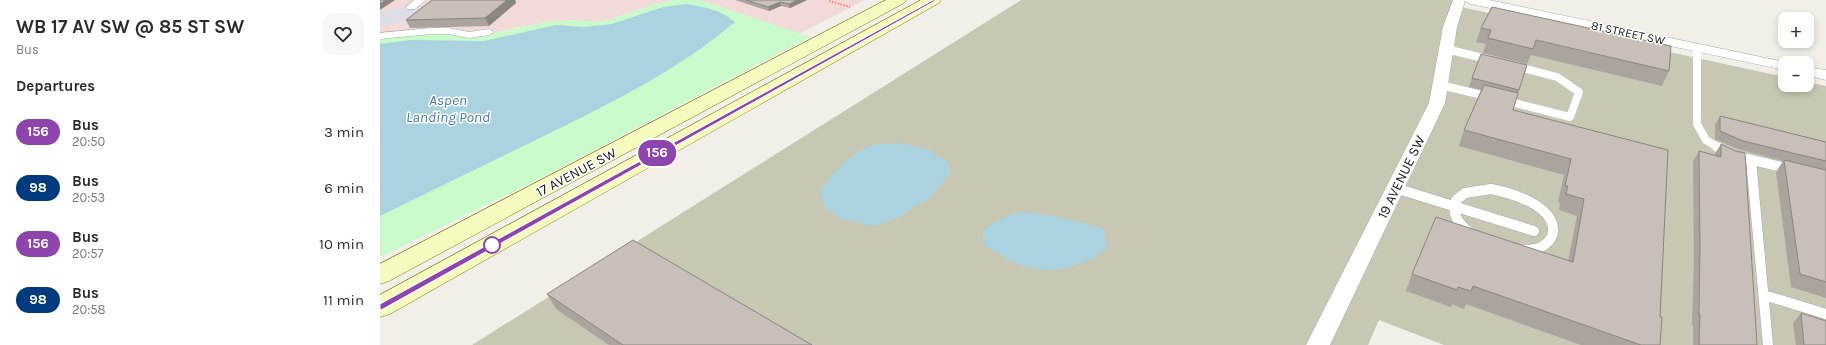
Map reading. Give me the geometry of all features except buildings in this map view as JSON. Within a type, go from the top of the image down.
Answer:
[{"type":"main road","name":"17 AVENUE SW","points":[[380,275],[898,0]]},
{"type":"main road","name":"17 AVENUE SW","points":[[380,307],[933,0]]},
{"type":"main road","points":[[840,31],[865,38]]},
{"type":"main road","points":[[612,152],[637,164]]},
{"type":"street","points":[[411,7],[421,0]]},
{"type":"street","name":"19 AVENUE SW","points":[[1318,345],[1437,103],[1450,27],[1459,0]]},
{"type":"street","name":"81 STREET SW","points":[[1471,0],[1778,65]]},
{"type":"street","points":[[380,36],[431,31],[448,31],[469,35],[489,32]]},
{"type":"street","points":[[1814,71],[1826,74]]},
{"type":"lane","points":[[1697,48],[1697,124],[1706,140],[1732,155],[1796,171]]},
{"type":"lane","points":[[1440,85],[1570,117],[1579,92],[1568,82],[1556,76],[1446,49]]},
{"type":"lane","points":[[1750,160],[1768,345]]},
{"type":"lane","points":[[1395,188],[1534,231]]},
{"type":"lane","points":[[1491,189],[1506,192],[1522,197],[1546,214],[1552,224],[1554,233],[1549,242],[1539,248],[1524,250],[1489,244],[1461,226],[1454,216],[1453,206],[1457,198],[1465,192],[1491,189]]},
{"type":"lane","points":[[1764,295],[1826,314]]},
{"type":"path","points":[[829,1],[854,8]]},
{"type":"shaded area","points":[[380,0],[675,0],[655,4],[609,20],[595,22],[573,20],[518,27],[491,34],[465,38],[453,37],[447,34],[380,39]]},
{"type":"shaded area","points":[[699,0],[865,0],[799,34]]},
{"type":"shaded area","points":[[1021,0],[1465,0],[1461,7],[1778,75],[1778,92],[1814,92],[1814,83],[1826,86],[1826,345],[1444,345],[1379,320],[1368,345],[472,345]]},
{"type":"shaded area","points":[[405,7],[418,7],[421,9],[406,20],[380,27],[380,14],[385,11]]},
{"type":"green space","name":"Aspen Landing Pond","points":[[675,0],[700,0],[810,37],[527,185],[380,257],[380,39],[437,33],[465,38],[545,22],[573,20],[595,22],[609,20],[655,4]]},
{"type":"water","name":"Aspen Landing Pond","points":[[687,4],[718,12],[735,22],[691,55],[644,84],[546,135],[380,216],[380,44],[411,40],[484,41],[556,25],[584,27],[612,24],[663,7]]},
{"type":"water","points":[[900,143],[929,150],[949,163],[950,174],[929,198],[897,218],[874,226],[842,219],[825,208],[820,192],[842,164],[856,153],[872,145]]},
{"type":"water","points":[[1019,212],[1072,220],[1104,229],[1107,247],[1095,257],[1073,266],[1048,270],[1026,267],[1006,258],[984,245],[983,230],[1002,218]]},
{"type":"bus line","name":"156","points":[[380,307],[933,0]]}]
